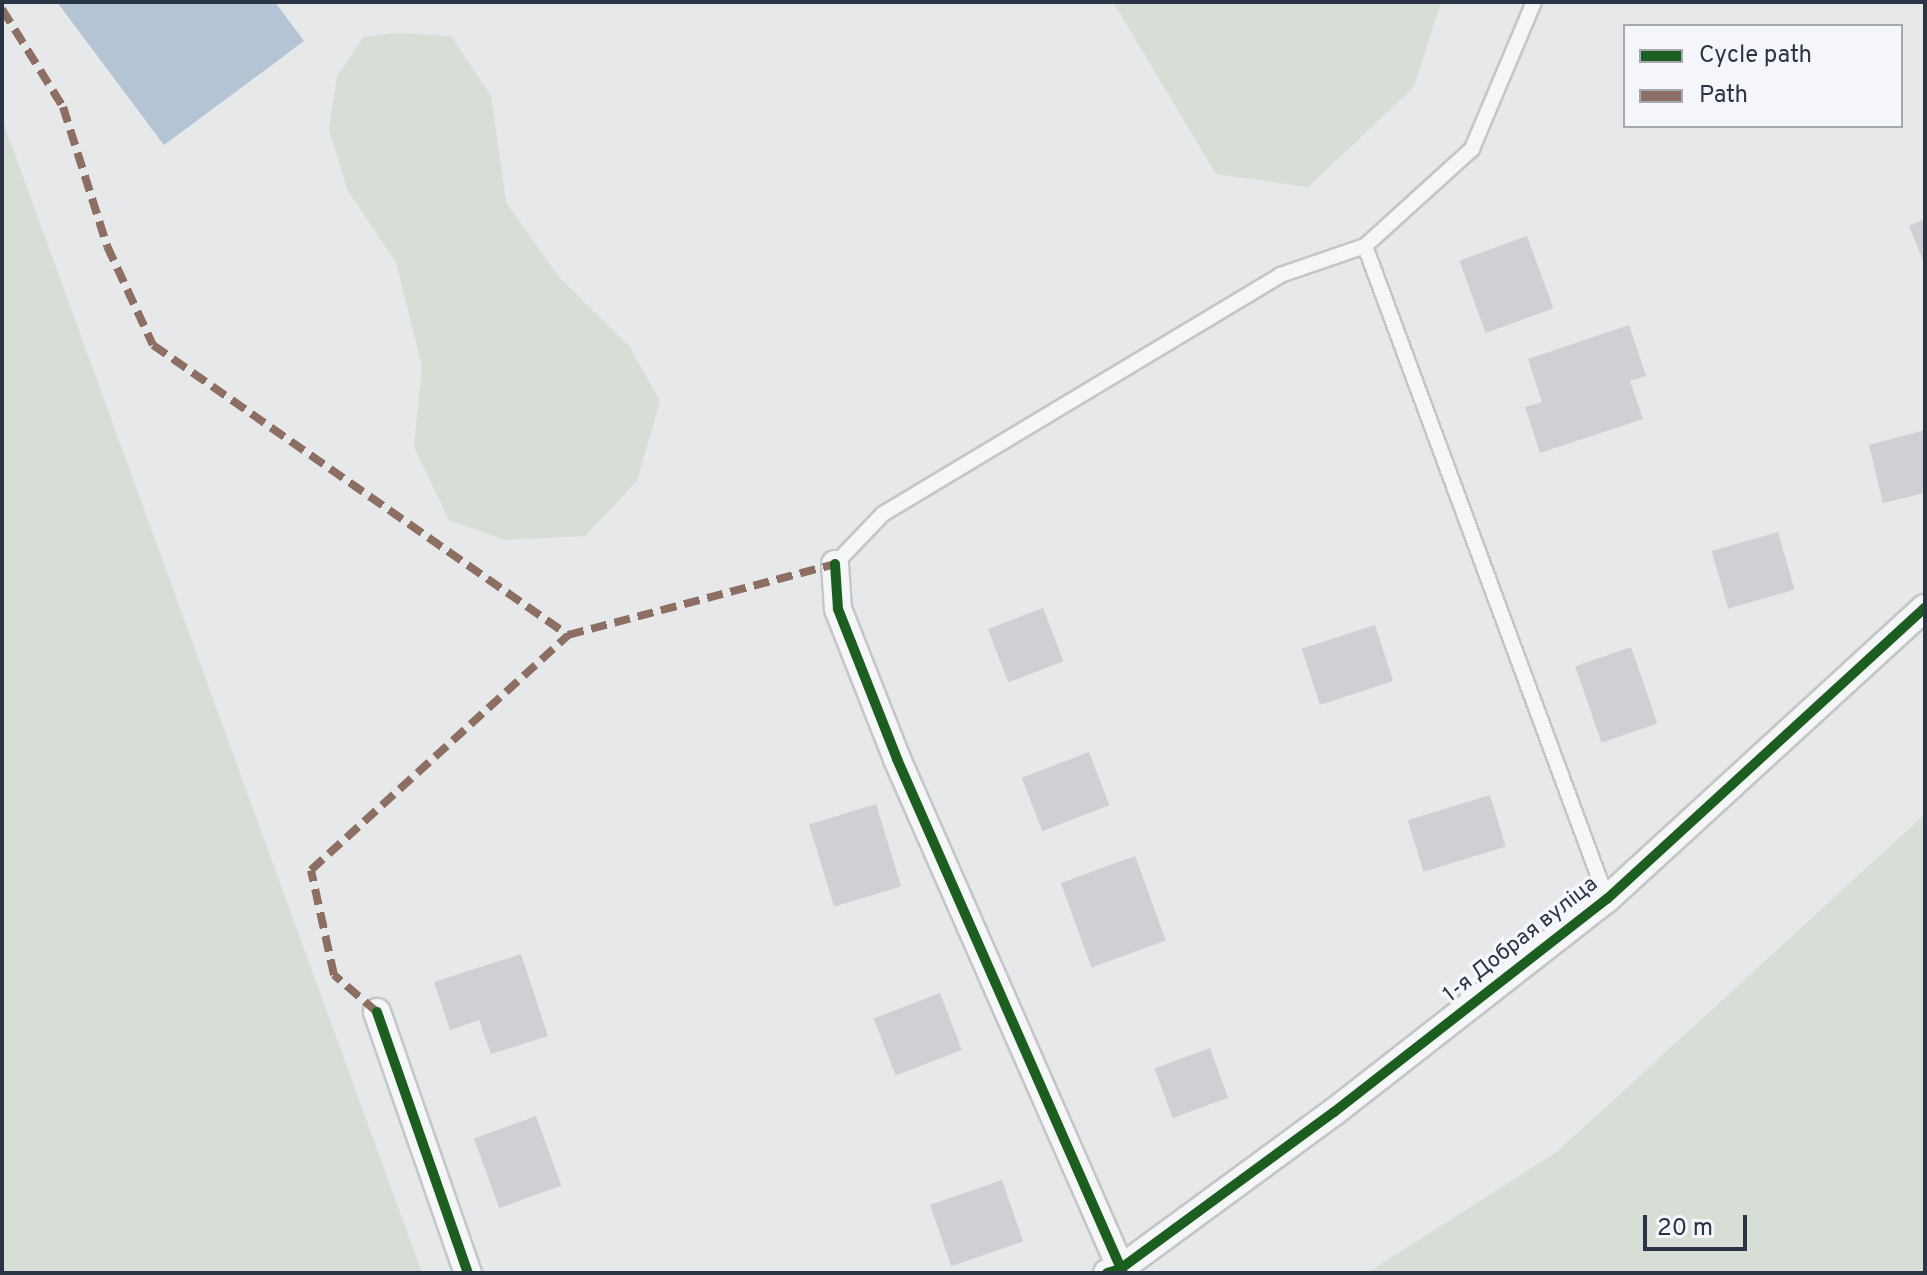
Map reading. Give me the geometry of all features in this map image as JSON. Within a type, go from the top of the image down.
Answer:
[{"type":"street","points":[[835,564],[838,609],[897,759],[1116,1272]]},
{"type":"street","name":"1-я Добрая вуліца","points":[[1116,1272],[1334,1112],[1607,899],[1925,608]]},
{"type":"street","points":[[377,1012],[468,1273]]},
{"type":"lane","points":[[835,564],[883,514],[1280,275],[1365,246],[1472,149],[1534,2]]},
{"type":"lane","points":[[1365,246],[1607,899]]},
{"type":"shaded area","points":[[1113,2],[1441,2],[1414,87],[1308,187],[1216,174]]},
{"type":"shaded area","points":[[393,33],[451,36],[491,96],[506,202],[558,276],[629,346],[660,401],[637,481],[585,536],[505,540],[449,520],[414,447],[422,366],[396,262],[348,191],[329,130],[337,76],[364,37]]},
{"type":"shaded area","points":[[2,119],[422,1273],[2,1273]]},
{"type":"shaded area","points":[[1925,814],[1925,1273],[1367,1273],[1558,1151]]},
{"type":"water","points":[[57,2],[275,2],[304,41],[164,145]]},
{"type":"building","points":[[1925,219],[1925,265],[1909,226]]},
{"type":"building","points":[[1527,236],[1553,308],[1486,333],[1459,261]]},
{"type":"building","points":[[1629,325],[1646,376],[1630,381],[1643,419],[1540,453],[1525,407],[1542,402],[1528,359]]},
{"type":"building","points":[[1925,430],[1925,493],[1883,503],[1869,445]]},
{"type":"building","points":[[1778,532],[1795,590],[1728,609],[1712,551]]},
{"type":"building","points":[[1043,608],[1063,661],[1008,682],[988,629]]},
{"type":"building","points":[[1375,625],[1393,681],[1320,705],[1302,649]]},
{"type":"building","points":[[1631,647],[1657,724],[1602,743],[1575,666]]},
{"type":"building","points":[[1089,752],[1109,805],[1042,831],[1022,778]]},
{"type":"building","points":[[1490,795],[1506,847],[1424,872],[1408,820]]},
{"type":"building","points":[[876,804],[901,886],[834,907],[809,824]]},
{"type":"building","points":[[1135,856],[1166,941],[1092,968],[1061,883]]},
{"type":"building","points":[[521,954],[548,1036],[491,1054],[479,1020],[450,1030],[434,982]]},
{"type":"building","points":[[940,993],[962,1050],[896,1075],[874,1018]]},
{"type":"building","points":[[1210,1048],[1228,1098],[1173,1118],[1155,1068]]},
{"type":"building","points":[[536,1116],[561,1186],[499,1208],[474,1139]]},
{"type":"building","points":[[1002,1180],[1023,1241],[951,1266],[930,1205]]},
{"type":"marked path","points":[[2,9],[63,107],[107,246],[153,345],[568,635],[835,564]]},
{"type":"marked path","points":[[377,1012],[334,975],[311,870],[568,635]]},
{"type":"cycle path","points":[[835,564],[838,609],[897,759],[1123,1273]]},
{"type":"cycle path","points":[[1107,1273],[1120,1269],[1334,1112],[1607,899],[1925,608]]},
{"type":"cycle path","points":[[377,1012],[468,1273]]}]
